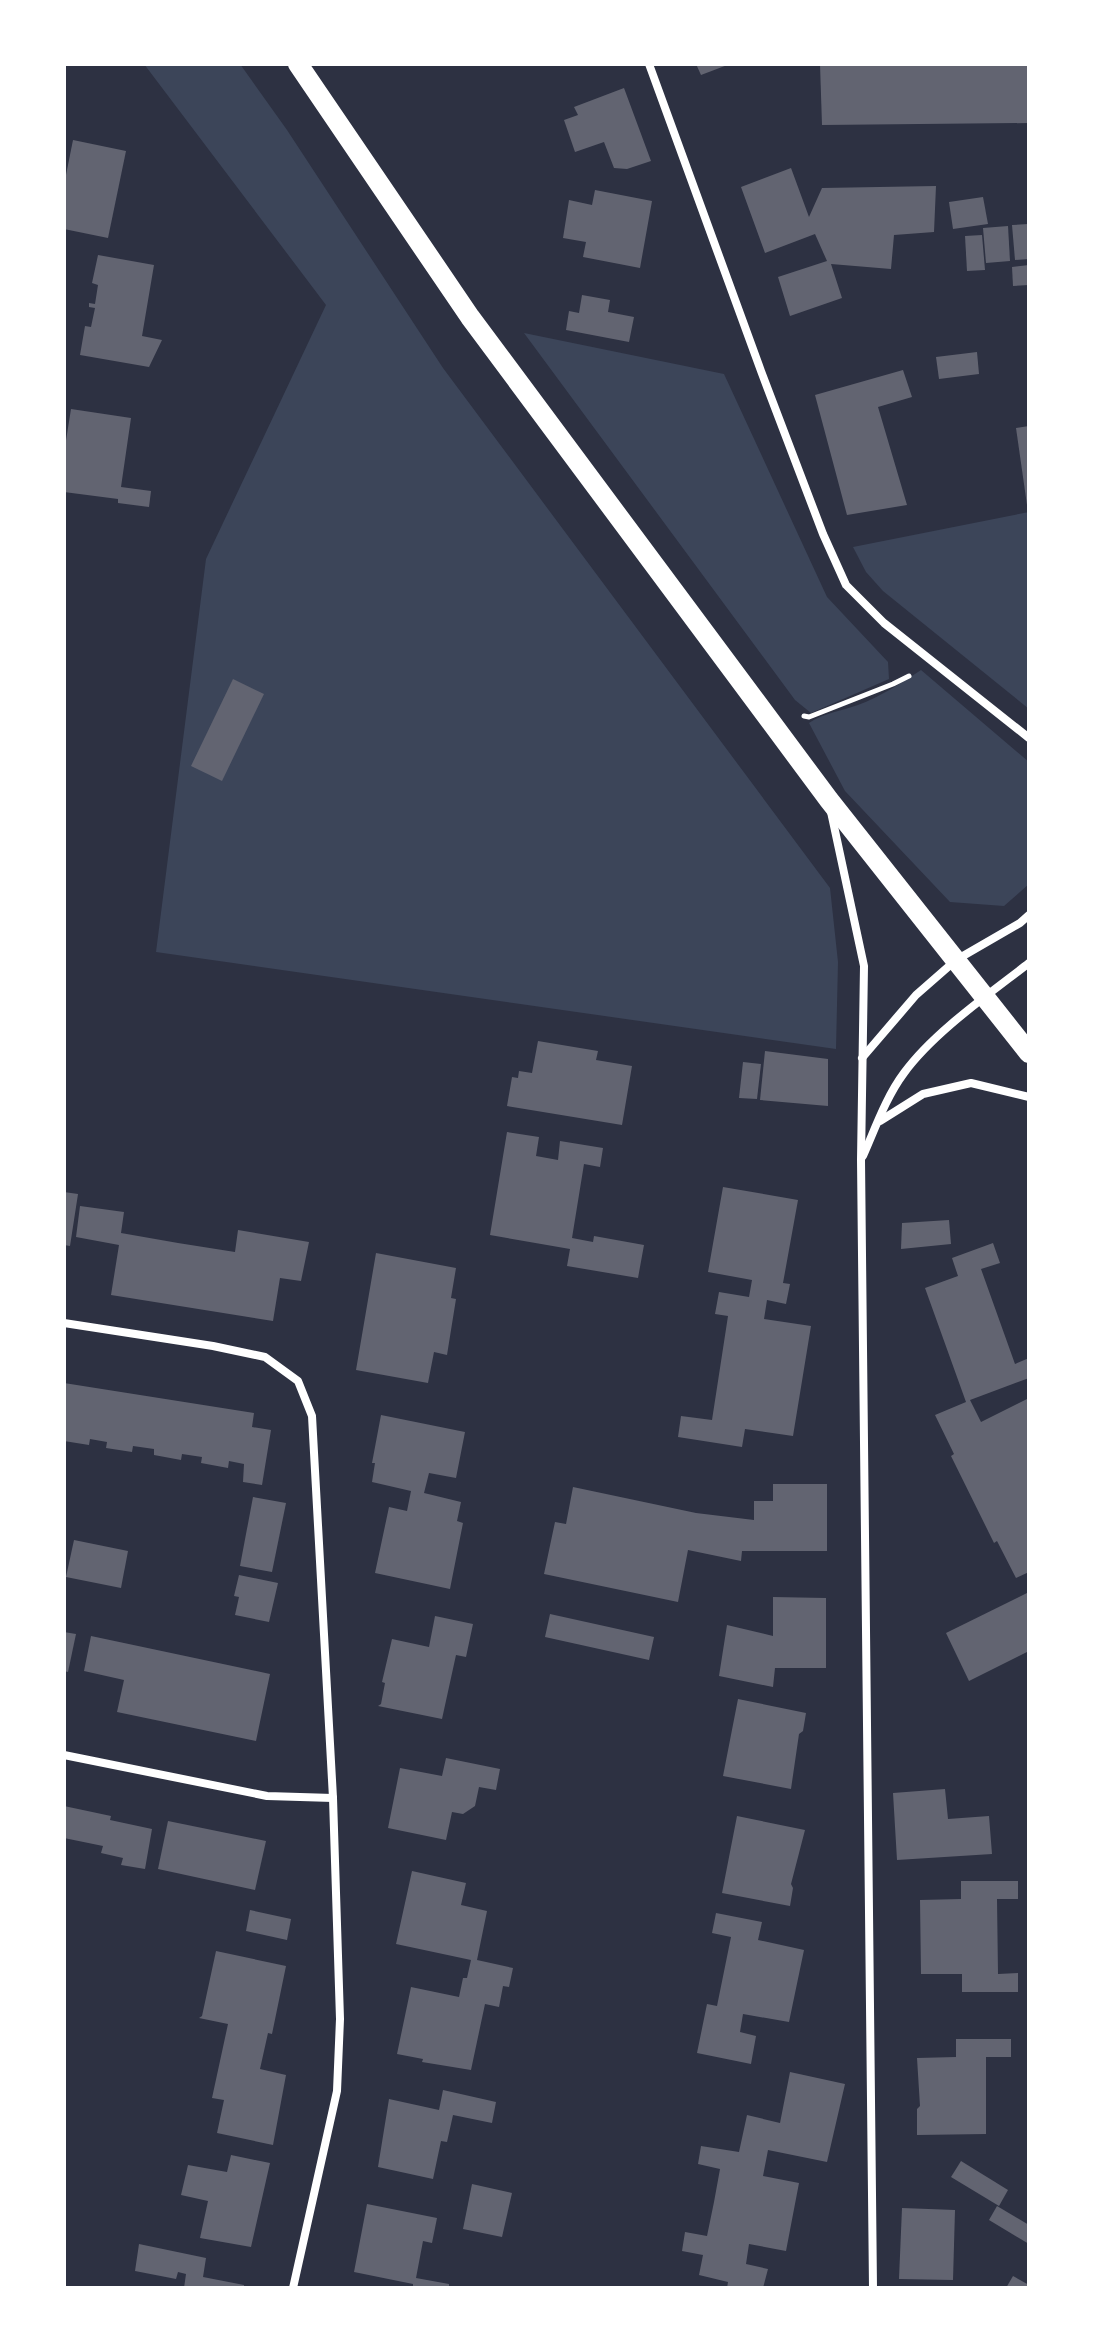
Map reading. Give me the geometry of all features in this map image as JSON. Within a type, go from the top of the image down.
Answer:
[{"type":"main road","points":[[298,64],[470,317],[829,800],[1029,1053]]},
{"type":"street","points":[[649,64],[766,386],[846,585],[884,623],[1029,738]]},
{"type":"street","points":[[829,800],[864,966],[861,1160],[873,2288]]},
{"type":"street","points":[[862,1058],[916,995],[956,960],[1029,915]]},
{"type":"street","points":[[861,1160],[903,1074],[924,1050],[1029,963]]},
{"type":"street","points":[[879,1121],[923,1094],[971,1083],[1029,1097]]},
{"type":"street","points":[[64,1323],[265,1357],[298,1381],[312,1416],[333,1798],[340,2019],[337,2091],[293,2288]]},
{"type":"street","points":[[64,1755],[267,1796],[333,1798]]},
{"type":"path","points":[[761,709],[809,717],[893,684],[934,661]]},
{"type":"shaded area","points":[[144,64],[240,64],[287,130],[443,368],[830,888],[838,962],[836,1049],[156,952],[206,559],[326,305]]},
{"type":"shaded area","points":[[524,333],[724,374],[827,597],[888,662],[889,679],[811,713],[795,700]]},
{"type":"shaded area","points":[[1029,512],[1029,709],[883,591],[866,572],[853,547]]},
{"type":"shaded area","points":[[921,670],[1029,762],[1029,884],[1004,906],[950,902],[845,791],[809,723],[874,698]]},
{"type":"building","points":[[696,64],[730,64],[701,75]]},
{"type":"building","points":[[820,64],[1029,64],[1029,123],[822,125]]},
{"type":"building","points":[[624,88],[651,161],[627,169],[614,168],[604,142],[575,152],[564,120],[578,115],[574,107]]},
{"type":"building","points":[[73,140],[126,151],[108,238],[64,229],[64,185]]},
{"type":"building","points":[[791,168],[809,217],[822,188],[936,186],[934,232],[894,235],[891,269],[831,264],[842,298],[790,316],[778,277],[827,261],[815,234],[765,253],[741,187]]},
{"type":"building","points":[[595,190],[652,201],[640,268],[583,257],[586,242],[563,238],[569,200],[592,205]]},
{"type":"building","points":[[983,197],[988,224],[953,229],[949,202]]},
{"type":"building","points":[[1028,224],[1029,259],[1015,260],[1012,225]]},
{"type":"building","points":[[1008,226],[1010,261],[986,263],[983,228]]},
{"type":"building","points":[[982,235],[985,270],[967,271],[965,236]]},
{"type":"building","points":[[98,255],[154,265],[142,336],[162,340],[149,367],[80,355],[85,326],[91,327],[95,308],[89,307],[89,303],[95,304],[98,285],[92,283]]},
{"type":"building","points":[[1029,265],[1029,285],[1013,286],[1012,267]]},
{"type":"building","points":[[582,295],[610,300],[608,312],[634,317],[629,342],[566,330],[569,311],[579,313]]},
{"type":"building","points":[[977,352],[979,374],[939,379],[936,357]]},
{"type":"building","points":[[903,370],[912,397],[878,407],[907,505],[847,515],[815,395]]},
{"type":"building","points":[[71,409],[131,418],[121,487],[151,491],[149,507],[118,503],[118,499],[64,492],[64,453]]},
{"type":"building","points":[[1029,426],[1029,505],[1027,505],[1016,428]]},
{"type":"building","points":[[233,679],[264,694],[222,781],[191,766]]},
{"type":"building","points":[[538,1041],[598,1051],[596,1060],[632,1066],[622,1125],[507,1106],[512,1077],[518,1078],[519,1071],[532,1073]]},
{"type":"building","points":[[765,1051],[828,1059],[828,1106],[760,1100]]},
{"type":"building","points":[[743,1062],[761,1064],[757,1099],[739,1098]]},
{"type":"building","points":[[507,1132],[539,1137],[536,1156],[558,1160],[560,1141],[603,1148],[600,1167],[584,1164],[572,1238],[593,1242],[594,1236],[644,1245],[638,1278],[567,1266],[570,1249],[490,1235]]},
{"type":"building","points":[[723,1187],[798,1200],[783,1283],[790,1284],[786,1304],[767,1300],[764,1319],[811,1326],[793,1436],[745,1429],[742,1447],[678,1437],[681,1416],[712,1420],[728,1316],[715,1314],[719,1292],[749,1297],[752,1280],[708,1272]]},
{"type":"building","points":[[64,1192],[78,1194],[70,1246],[64,1245]]},
{"type":"building","points":[[80,1206],[124,1212],[121,1233],[235,1252],[238,1230],[309,1242],[301,1281],[280,1278],[273,1321],[111,1295],[119,1245],[76,1237]]},
{"type":"building","points":[[949,1220],[951,1244],[901,1249],[902,1223]]},
{"type":"building","points":[[993,1243],[1000,1263],[981,1269],[1015,1364],[1029,1358],[1029,1378],[970,1400],[981,1422],[1029,1398],[1029,1572],[1016,1578],[997,1541],[994,1543],[951,1456],[954,1454],[935,1415],[966,1402],[925,1288],[958,1276],[952,1258]]},
{"type":"building","points":[[376,1253],[456,1268],[451,1298],[456,1299],[447,1355],[434,1352],[428,1383],[356,1370]]},
{"type":"building","points":[[64,1383],[254,1413],[252,1427],[271,1430],[262,1485],[243,1482],[244,1464],[229,1461],[228,1468],[201,1463],[202,1457],[182,1454],[181,1460],[154,1455],[154,1449],[133,1446],[132,1452],[106,1448],[107,1442],[90,1439],[89,1445],[64,1441]]},
{"type":"building","points":[[381,1415],[465,1432],[456,1478],[429,1473],[424,1493],[461,1502],[457,1521],[463,1523],[450,1589],[375,1573],[389,1507],[407,1511],[411,1491],[372,1482],[375,1463],[372,1463]]},
{"type":"building","points":[[773,1484],[827,1484],[827,1551],[742,1551],[741,1561],[688,1550],[678,1602],[544,1574],[555,1522],[566,1524],[573,1487],[696,1513],[754,1520],[754,1501],[773,1501]]},
{"type":"building","points":[[253,1497],[286,1503],[272,1572],[240,1566]]},
{"type":"building","points":[[74,1540],[128,1551],[121,1588],[66,1577]]},
{"type":"building","points":[[239,1575],[278,1583],[269,1622],[235,1615],[239,1597],[234,1596]]},
{"type":"building","points":[[1029,1592],[1029,1651],[969,1681],[946,1633]]},
{"type":"building","points":[[773,1597],[826,1598],[826,1668],[775,1668],[773,1687],[719,1676],[727,1625],[773,1636]]},
{"type":"building","points":[[550,1614],[654,1637],[649,1660],[545,1637]]},
{"type":"building","points":[[435,1616],[473,1624],[466,1657],[456,1655],[442,1719],[378,1706],[381,1704],[385,1683],[382,1682],[392,1639],[429,1647]]},
{"type":"building","points":[[64,1632],[76,1634],[68,1672],[64,1671]]},
{"type":"building","points":[[91,1636],[270,1674],[256,1741],[117,1712],[124,1680],[84,1671]]},
{"type":"building","points":[[738,1699],[806,1713],[803,1731],[799,1734],[791,1789],[723,1776]]},
{"type":"building","points":[[446,1758],[500,1769],[496,1790],[479,1787],[475,1806],[463,1814],[452,1812],[446,1840],[388,1828],[400,1768],[442,1776]]},
{"type":"building","points":[[945,1789],[948,1819],[989,1816],[992,1854],[897,1860],[893,1793]]},
{"type":"building","points":[[64,1806],[152,1829],[145,1869],[121,1865],[123,1858],[101,1853],[103,1846],[64,1838]]},
{"type":"building","points":[[737,1816],[805,1830],[791,1884],[790,1906],[722,1893]]},
{"type":"building","points":[[168,1821],[266,1841],[255,1890],[158,1869]]},
{"type":"building","points":[[412,1871],[466,1883],[461,1905],[487,1911],[477,1960],[513,1968],[509,1987],[503,1986],[499,2007],[485,2004],[471,2070],[422,2062],[423,2059],[397,2054],[411,1987],[459,1997],[471,1960],[396,1944]]},
{"type":"building","points":[[961,1881],[1018,1881],[1018,1899],[997,1899],[998,1974],[1018,1973],[1018,1992],[962,1992],[962,1974],[921,1974],[920,1900],[961,1899]]},
{"type":"building","points":[[250,1910],[291,1919],[287,1940],[246,1931]]},
{"type":"building","points":[[716,1913],[762,1922],[758,1940],[804,1950],[789,2022],[743,2014],[740,2032],[756,2036],[751,2064],[697,2053],[707,2004],[717,2006],[731,1937],[712,1933]]},
{"type":"building","points":[[216,1951],[286,1966],[272,2034],[268,2033],[260,2069],[286,2075],[273,2145],[217,2133],[224,2100],[212,2098],[228,2024],[199,2018],[202,2016]]},
{"type":"building","points":[[956,2039],[1011,2039],[1011,2057],[986,2057],[986,2134],[917,2135],[917,2109],[920,2106],[917,2058],[956,2057]]},
{"type":"building","points":[[790,2072],[845,2084],[827,2162],[768,2150],[763,2176],[799,2183],[786,2251],[749,2244],[746,2264],[768,2269],[763,2288],[727,2288],[728,2282],[699,2275],[703,2255],[682,2251],[685,2232],[707,2236],[720,2169],[698,2164],[701,2146],[739,2152],[747,2115],[780,2123]]},
{"type":"building","points":[[443,2090],[496,2102],[492,2123],[453,2115],[447,2142],[441,2141],[433,2179],[378,2167],[389,2099],[439,2110]]},
{"type":"building","points":[[231,2155],[270,2163],[251,2247],[200,2238],[208,2201],[181,2195],[188,2165],[227,2172]]},
{"type":"building","points":[[961,2161],[1008,2190],[999,2206],[951,2177]]},
{"type":"building","points":[[472,2184],[512,2193],[502,2237],[463,2229]]},
{"type":"building","points":[[367,2204],[437,2218],[432,2243],[423,2241],[416,2278],[449,2284],[449,2288],[413,2288],[413,2284],[354,2272]]},
{"type":"building","points":[[997,2206],[1029,2225],[1029,2244],[989,2220]]},
{"type":"building","points":[[902,2208],[955,2210],[953,2280],[899,2279]]},
{"type":"building","points":[[139,2244],[206,2258],[203,2277],[244,2285],[244,2288],[184,2288],[186,2274],[178,2272],[176,2279],[135,2271]]},
{"type":"building","points":[[1013,2276],[1029,2285],[1029,2288],[1006,2288]]}]
